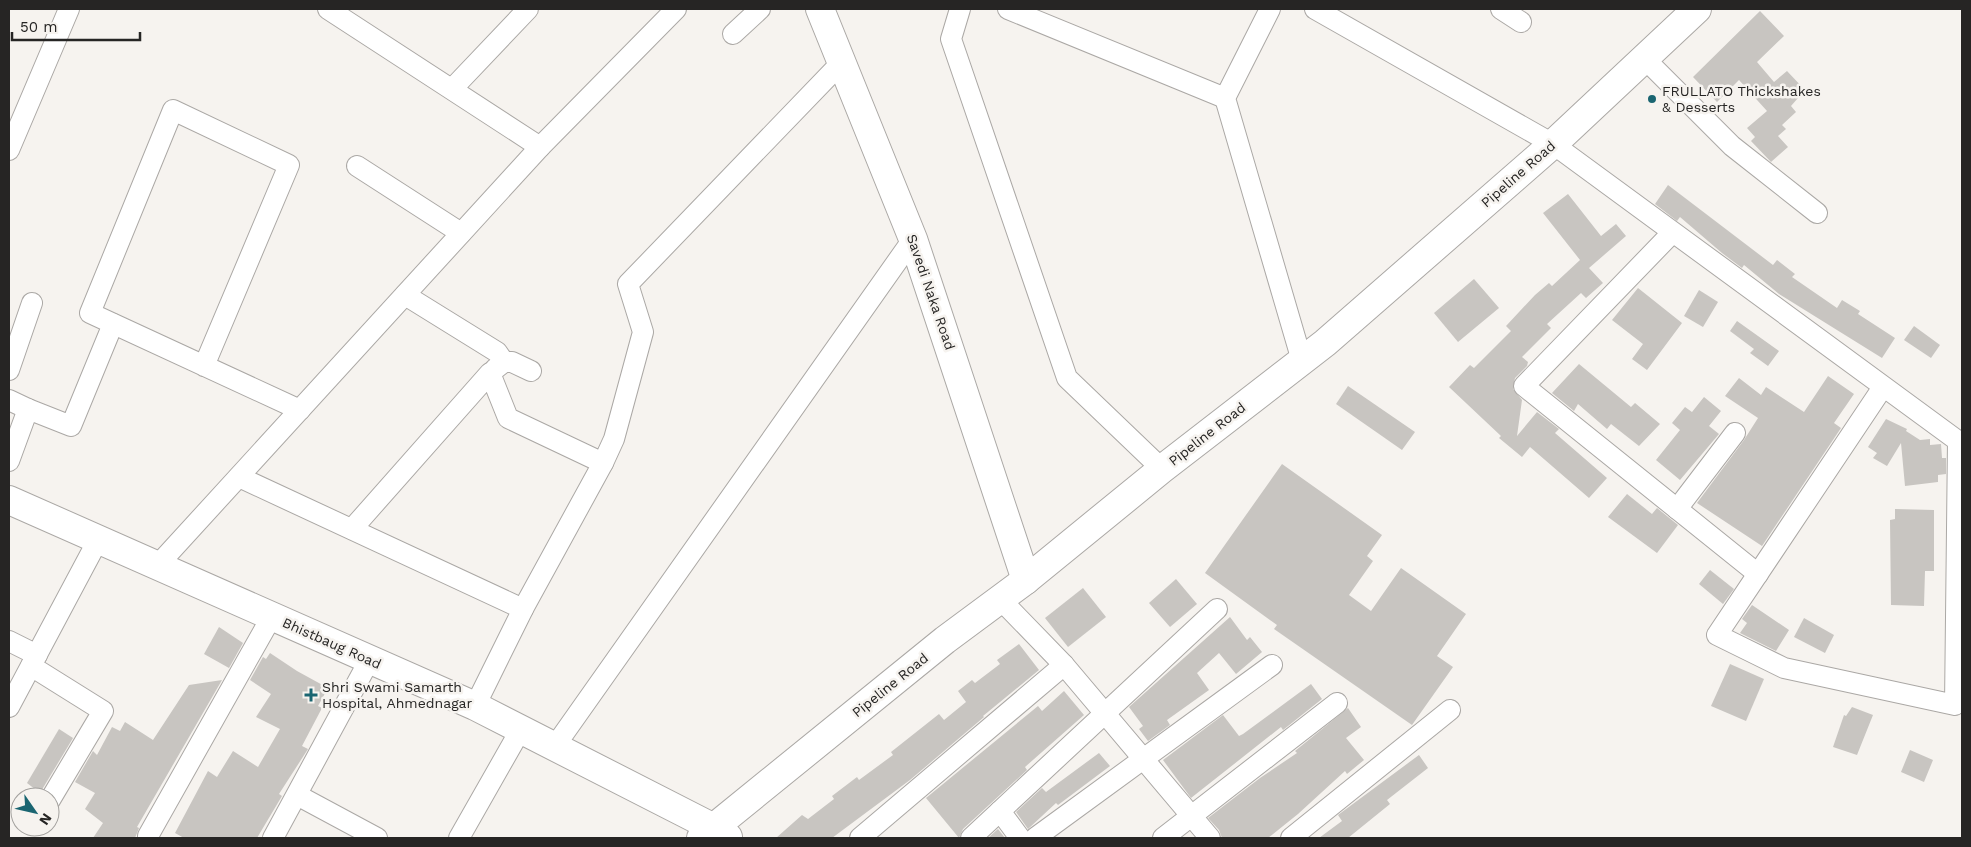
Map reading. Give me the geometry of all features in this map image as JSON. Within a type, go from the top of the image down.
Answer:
[{"type":"street","points":[[9,150],[69,9]]},
{"type":"street","points":[[328,9],[540,147]]},
{"type":"street","points":[[452,89],[528,9]]},
{"type":"street","points":[[157,566],[540,147],[676,9]]},
{"type":"street","points":[[733,34],[760,9]]},
{"type":"street","name":"Savedi Naka Road","points":[[820,9],[914,239],[1026,580]]},
{"type":"street","points":[[960,9],[951,38],[1067,378],[1162,469]]},
{"type":"street","points":[[1008,9],[1225,98]]},
{"type":"street","points":[[1270,9],[1225,98],[1302,361]]},
{"type":"street","points":[[1315,9],[1553,144],[1958,442],[1955,704],[1784,668],[1718,635],[1883,387]]},
{"type":"street","points":[[1501,9],[1521,22]]},
{"type":"street","name":"Pipeline Road","points":[[714,836],[945,640],[1001,600],[1162,469],[1302,361],[1553,144],[1697,9]]},
{"type":"street","points":[[1645,58],[1732,146],[1817,212]]},
{"type":"street","points":[[475,706],[523,609],[603,463],[614,439],[643,332],[628,284],[842,62]]},
{"type":"street","points":[[204,366],[289,165],[173,110],[90,313],[113,324],[204,366],[300,410]]},
{"type":"street","points":[[357,166],[461,233]]},
{"type":"street","points":[[1672,233],[1524,386],[1758,574]]},
{"type":"street","points":[[555,746],[914,239]]},
{"type":"street","points":[[405,295],[497,352],[497,368],[508,418],[603,463]]},
{"type":"street","points":[[9,370],[32,303]]},
{"type":"street","points":[[9,400],[71,426],[113,324]]},
{"type":"street","points":[[352,529],[497,368],[512,362],[531,371]]},
{"type":"street","points":[[9,461],[28,409]]},
{"type":"street","points":[[1677,509],[1735,433]]},
{"type":"street","points":[[239,477],[523,609]]},
{"type":"street","name":"Bhistbaug Road","points":[[9,500],[475,706],[555,746],[714,836]]},
{"type":"street","points":[[9,707],[98,540]]},
{"type":"street","points":[[1001,600],[1064,665],[1210,838]]},
{"type":"street","points":[[971,838],[1218,609]]},
{"type":"street","points":[[148,836],[272,616]]},
{"type":"street","points":[[9,641],[103,711],[58,787]]},
{"type":"street","points":[[273,838],[370,659]]},
{"type":"street","points":[[860,838],[1064,665]]},
{"type":"street","points":[[1035,838],[1272,665]]},
{"type":"street","points":[[1163,838],[1337,703]]},
{"type":"street","points":[[1292,838],[1450,710]]},
{"type":"street","points":[[459,838],[521,729]]},
{"type":"street","points":[[296,795],[378,838]]},
{"type":"street","points":[[1000,811],[1020,838]]},
{"type":"building","points":[[1760,11],[1784,36],[1757,62],[1774,82],[1787,71],[1805,90],[1791,106],[1796,112],[1782,125],[1786,129],[1778,136],[1788,147],[1771,162],[1751,141],[1755,137],[1747,128],[1767,111],[1739,80],[1717,102],[1693,77]]},
{"type":"building","points":[[1668,185],[1773,265],[1777,260],[1795,274],[1792,277],[1837,308],[1842,300],[1860,311],[1858,314],[1895,338],[1882,358],[1779,294],[1744,265],[1742,268],[1722,253],[1680,217],[1677,221],[1655,204]]},
{"type":"building","points":[[1568,194],[1601,236],[1616,224],[1626,236],[1589,268],[1603,283],[1586,298],[1581,293],[1547,324],[1551,328],[1522,357],[1528,362],[1527,366],[1515,378],[1513,389],[1522,400],[1517,436],[1537,412],[1559,429],[1555,433],[1607,478],[1589,498],[1530,447],[1522,457],[1499,438],[1501,436],[1449,387],[1470,365],[1474,368],[1511,331],[1506,326],[1535,295],[1549,283],[1552,286],[1580,260],[1543,213]]},
{"type":"building","points":[[1474,279],[1499,308],[1458,342],[1434,313]]},
{"type":"building","points":[[1638,288],[1682,323],[1647,370],[1632,359],[1643,344],[1612,320]]},
{"type":"building","points":[[1699,290],[1718,302],[1703,327],[1684,316]]},
{"type":"building","points":[[1737,321],[1779,351],[1768,366],[1750,353],[1754,349],[1730,331]]},
{"type":"building","points":[[1914,326],[1940,345],[1931,358],[1904,340]]},
{"type":"building","points":[[1579,364],[1631,407],[1635,403],[1660,424],[1639,446],[1611,424],[1607,429],[1578,404],[1574,411],[1552,393]]},
{"type":"building","points":[[1828,376],[1854,394],[1834,423],[1841,428],[1762,546],[1697,503],[1758,418],[1725,396],[1739,378],[1761,395],[1766,387],[1804,412]]},
{"type":"building","points":[[1348,386],[1415,432],[1402,450],[1336,404]]},
{"type":"building","points":[[1704,397],[1721,411],[1709,426],[1719,434],[1680,480],[1656,460],[1680,430],[1672,423],[1685,407],[1692,412]]},
{"type":"building","points":[[1886,419],[1907,429],[1906,431],[1920,440],[1930,439],[1930,445],[1941,444],[1942,458],[1946,458],[1946,474],[1938,475],[1938,482],[1905,486],[1901,443],[1887,466],[1873,458],[1877,453],[1868,447]]},
{"type":"building","points":[[1282,464],[1382,535],[1367,556],[1373,561],[1349,595],[1371,611],[1401,568],[1466,614],[1437,656],[1453,667],[1412,725],[1274,629],[1277,625],[1205,573]]},
{"type":"building","points":[[1627,494],[1652,514],[1657,508],[1678,525],[1657,553],[1608,517]]},
{"type":"building","points":[[1895,509],[1934,510],[1934,571],[1925,571],[1924,606],[1891,605],[1890,520],[1895,519]]},
{"type":"building","points":[[1710,570],[1734,589],[1723,604],[1699,584]]},
{"type":"building","points":[[1176,579],[1197,604],[1170,627],[1149,603]]},
{"type":"building","points":[[1083,588],[1106,617],[1068,647],[1045,618]]},
{"type":"building","points":[[1752,605],[1789,630],[1776,651],[1740,633],[1747,623],[1742,619]]},
{"type":"building","points":[[1230,617],[1247,640],[1250,637],[1262,652],[1236,674],[1219,653],[1197,673],[1209,690],[1167,720],[1170,725],[1148,741],[1139,729],[1143,726],[1129,707]]},
{"type":"building","points":[[1804,618],[1834,635],[1825,653],[1794,637]]},
{"type":"building","points":[[219,627],[243,643],[229,668],[204,654]]},
{"type":"building","points":[[1019,644],[1039,670],[910,780],[832,838],[776,838],[802,815],[808,819],[834,799],[832,796],[857,777],[859,780],[893,755],[891,752],[939,714],[944,720],[966,702],[958,691],[972,680],[975,683],[1000,664],[997,660]]},
{"type":"building","points":[[270,653],[328,688],[318,706],[322,708],[302,746],[308,749],[279,794],[282,796],[257,838],[184,838],[175,833],[208,771],[217,777],[233,751],[258,767],[280,729],[256,717],[271,694],[250,680],[263,657],[266,659]]},
{"type":"building","points":[[1730,664],[1764,679],[1746,721],[1711,706]]},
{"type":"building","points":[[222,680],[137,827],[139,828],[135,838],[93,838],[103,823],[85,809],[95,793],[75,782],[93,751],[97,755],[112,727],[120,731],[125,722],[153,740],[189,685]]},
{"type":"building","points":[[1311,684],[1322,699],[1283,730],[1281,727],[1191,798],[1163,760],[1223,715],[1239,736],[1243,734]]},
{"type":"building","points":[[1064,691],[1084,715],[1025,767],[1027,770],[963,829],[959,838],[926,798],[1038,706],[1042,711]]},
{"type":"building","points":[[1852,707],[1873,715],[1857,755],[1833,747],[1844,715],[1846,716]]},
{"type":"building","points":[[1348,708],[1361,727],[1346,738],[1364,760],[1347,774],[1345,771],[1298,814],[1268,838],[1222,838],[1219,830],[1208,818],[1260,778],[1297,753],[1295,751]]},
{"type":"building","points":[[59,729],[73,738],[44,787],[32,787],[27,783]]},
{"type":"building","points":[[1910,750],[1933,760],[1924,782],[1901,772]]},
{"type":"building","points":[[1099,753],[1110,766],[1058,805],[1056,803],[1028,829],[1016,812],[1042,788],[1046,792]]},
{"type":"building","points":[[1419,755],[1428,768],[1387,800],[1390,804],[1348,838],[1319,838],[1342,821],[1338,815]]},
{"type":"building","points":[[998,829],[1005,838],[988,838]]},
{"type":"place","name":"FRULLATO Thickshakes & Desserts","points":[[1652,99]]},
{"type":"place","name":"Shri Swami Samarth Hospital, Ahmednagar","points":[[311,695]]}]
